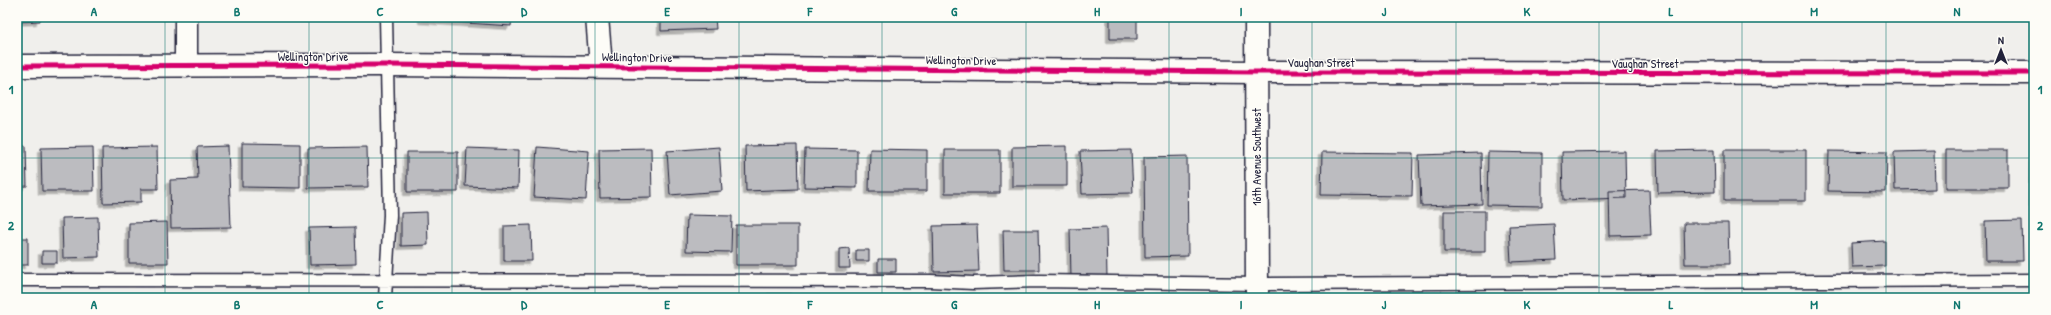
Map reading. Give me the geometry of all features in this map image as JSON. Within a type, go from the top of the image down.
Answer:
[{"type":"street","points":[[186,17],[186,66]]},
{"type":"street","points":[[597,17],[601,66]]},
{"type":"street","name":"16th Avenue Southwest","points":[[1256,17],[1257,291]]},
{"type":"street","name":"Wellington Drive","points":[[17,66],[601,66],[1256,72]]},
{"type":"street","name":"Vaughan Street","points":[[1256,72],[2034,73]]},
{"type":"lane","points":[[385,298],[390,215],[386,17]]},
{"type":"lane","points":[[17,280],[930,281],[973,283],[1039,281],[1257,291],[2034,280]]},
{"type":"building","points":[[17,17],[40,17],[40,21],[17,22]]},
{"type":"building","points":[[422,17],[512,17],[511,26],[422,20]]},
{"type":"building","points":[[661,17],[715,17],[716,29],[661,31]]},
{"type":"building","points":[[1110,17],[1137,17],[1137,39],[1110,39]]},
{"type":"building","points":[[242,143],[300,144],[300,188],[242,187]]},
{"type":"building","points":[[797,145],[798,189],[746,191],[745,146]]},
{"type":"building","points":[[17,146],[26,146],[27,186],[17,187]]},
{"type":"building","points":[[228,146],[231,227],[171,228],[170,180],[198,179],[197,147]]},
{"type":"building","points":[[1067,146],[1067,186],[1012,186],[1012,147]]},
{"type":"building","points":[[93,147],[94,191],[42,191],[41,148]]},
{"type":"building","points":[[157,147],[158,189],[141,189],[141,202],[103,203],[102,148]]},
{"type":"building","points":[[367,147],[368,187],[308,188],[308,148]]},
{"type":"building","points":[[537,147],[589,151],[586,200],[534,197]]},
{"type":"building","points":[[719,147],[722,191],[670,195],[667,151]]},
{"type":"building","points":[[467,148],[519,150],[518,188],[465,186]]},
{"type":"building","points":[[651,148],[652,197],[600,198],[599,149]]},
{"type":"building","points":[[805,149],[857,150],[857,188],[804,187]]},
{"type":"building","points":[[870,149],[927,150],[927,191],[869,191]]},
{"type":"building","points":[[945,150],[1000,150],[1000,193],[945,193]]},
{"type":"building","points":[[1131,150],[1133,193],[1082,194],[1080,151]]},
{"type":"building","points":[[1714,150],[1715,192],[1658,193],[1657,151]]},
{"type":"building","points":[[1724,150],[1806,150],[1806,201],[1724,201]]},
{"type":"building","points":[[1946,150],[2008,150],[2008,188],[1946,188]]},
{"type":"building","points":[[1625,151],[1626,198],[1563,200],[1562,152]]},
{"type":"building","points":[[1829,151],[1887,152],[1886,192],[1828,191]]},
{"type":"building","points":[[1934,151],[1935,189],[1895,190],[1894,152]]},
{"type":"building","points":[[407,152],[458,152],[458,192],[407,192]]},
{"type":"building","points":[[1322,152],[1413,153],[1412,196],[1321,195]]},
{"type":"building","points":[[1488,152],[1542,153],[1542,206],[1487,205]]},
{"type":"building","points":[[1481,153],[1482,204],[1421,206],[1419,155]]},
{"type":"building","points":[[2033,153],[2034,204],[2032,204]]},
{"type":"building","points":[[1187,156],[1188,256],[1145,257],[1144,157]]},
{"type":"building","points":[[1649,190],[1651,235],[1610,236],[1609,191]]},
{"type":"building","points":[[1444,211],[1485,211],[1485,252],[1444,252]]},
{"type":"building","points":[[427,212],[428,245],[401,246],[401,213]]},
{"type":"building","points":[[687,215],[732,216],[731,252],[686,251]]},
{"type":"building","points":[[98,217],[99,257],[63,258],[62,218]]},
{"type":"building","points":[[2022,220],[2023,261],[1986,261],[1985,221]]},
{"type":"building","points":[[167,222],[168,263],[129,263],[129,223]]},
{"type":"building","points":[[1684,223],[1728,223],[1729,264],[1685,264]]},
{"type":"building","points":[[1554,224],[1556,260],[1511,262],[1509,226]]},
{"type":"building","points":[[531,225],[532,261],[504,261],[504,226]]},
{"type":"building","points":[[736,225],[798,225],[798,265],[736,265]]},
{"type":"building","points":[[977,225],[979,271],[934,272],[933,226]]},
{"type":"building","points":[[355,227],[356,264],[310,265],[309,228]]},
{"type":"building","points":[[1106,228],[1107,278],[1071,279],[1070,229]]},
{"type":"building","points":[[1003,230],[1038,230],[1039,270],[1004,270]]},
{"type":"building","points":[[17,238],[28,238],[28,265],[17,265]]},
{"type":"building","points":[[1885,241],[1885,266],[1852,267],[1851,243]]},
{"type":"building","points":[[849,248],[850,268],[839,268],[839,249]]},
{"type":"building","points":[[856,250],[869,250],[869,261],[856,261]]},
{"type":"building","points":[[42,251],[57,251],[57,263],[42,263]]},
{"type":"building","points":[[878,259],[896,259],[896,272],[878,272]]},
{"type":"building","points":[[767,294],[791,294],[791,298],[767,298]]},
{"type":"building","points":[[69,296],[69,298],[35,298],[35,297]]},
{"type":"building","points":[[405,296],[455,297],[455,298],[405,298]]},
{"type":"building","points":[[1021,297],[1084,297],[1021,298]]},
{"type":"cycle path","points":[[17,66],[386,65],[1256,72],[2034,73]]}]
